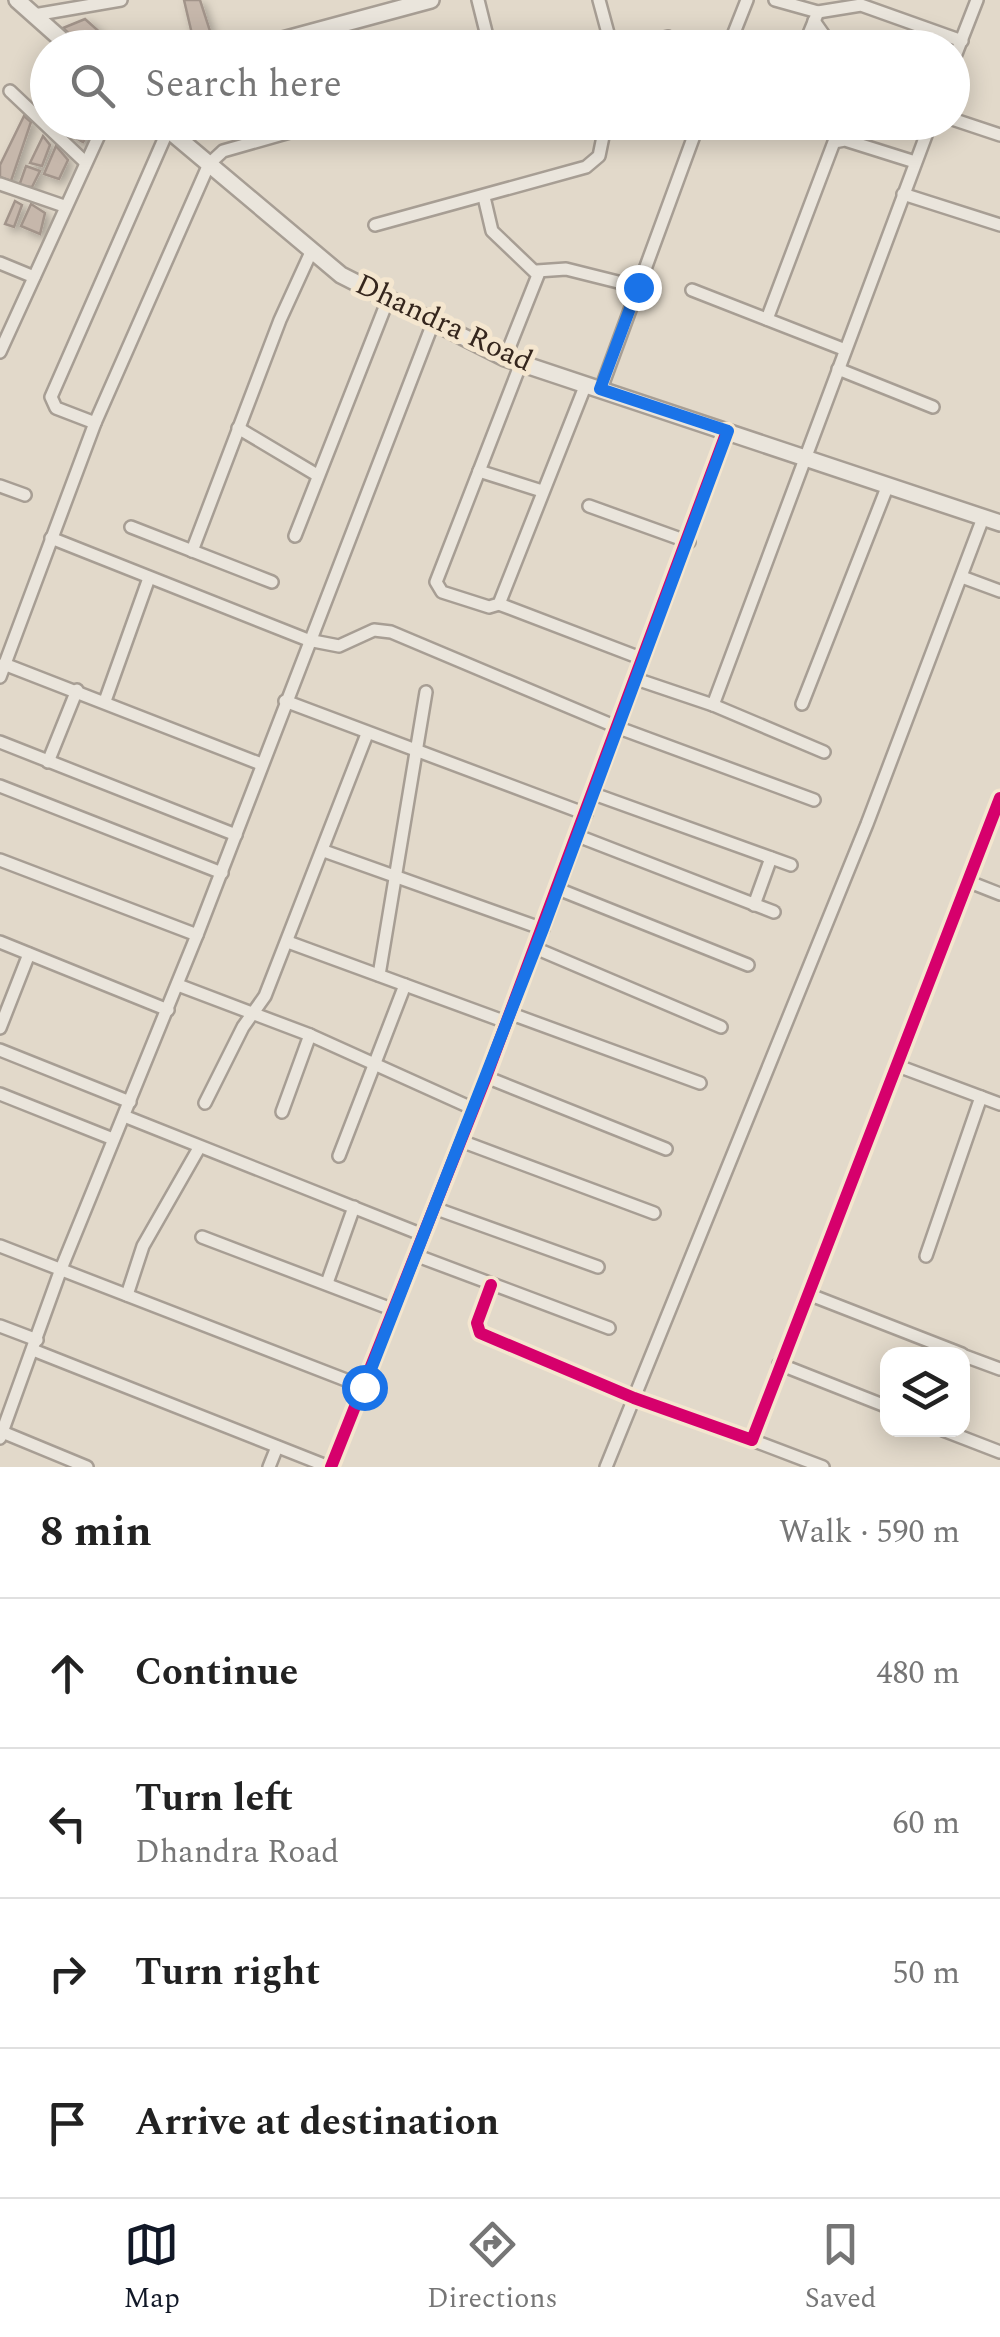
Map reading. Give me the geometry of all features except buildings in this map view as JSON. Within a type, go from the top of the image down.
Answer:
[{"type":"street","points":[[17,0],[51,30]]},
{"type":"street","points":[[308,30],[378,7],[432,0]]},
{"type":"street","points":[[478,0],[486,30]]},
{"type":"street","points":[[600,0],[608,30]]},
{"type":"street","points":[[735,30],[747,0]]},
{"type":"street","points":[[775,0],[816,17],[861,5],[933,30]]},
{"type":"street","points":[[966,30],[977,0]]},
{"type":"street","points":[[34,15],[114,1]]},
{"type":"street","points":[[810,30],[816,17]]},
{"type":"street","points":[[816,17],[823,30]]},
{"type":"street","points":[[10,91],[30,110]]},
{"type":"street","points":[[970,125],[1000,135]]},
{"type":"street","points":[[62,140],[84,161]]},
{"type":"street","points":[[1,344],[95,140]]},
{"type":"street","points":[[96,422],[56,408],[52,397],[158,140]]},
{"type":"street","name":"Dhandra Road","points":[[181,140],[341,274],[433,324],[513,361],[1000,524]]},
{"type":"street","points":[[0,677],[96,422],[209,164],[222,151],[261,140]]},
{"type":"street","points":[[375,225],[484,197],[594,162],[603,140]]},
{"type":"street","points":[[499,604],[542,491],[638,287],[692,140]]},
{"type":"street","points":[[766,319],[834,142],[846,140],[915,162]]},
{"type":"street","points":[[713,705],[923,140]]},
{"type":"street","points":[[0,184],[64,206]]},
{"type":"street","points":[[903,194],[1000,225]]},
{"type":"street","points":[[484,197],[492,231],[536,270],[566,269],[638,287]]},
{"type":"street","points":[[192,551],[312,250]]},
{"type":"street","points":[[0,263],[34,277]]},
{"type":"street","points":[[536,270],[537,283],[479,471],[436,585],[442,592],[490,608],[499,604],[643,659]]},
{"type":"street","points":[[692,290],[844,349]]},
{"type":"street","points":[[296,536],[387,302]]},
{"type":"street","points":[[87,1467],[1,1434],[61,1269],[178,986],[308,640],[433,324]]},
{"type":"street","points":[[838,369],[934,407]]},
{"type":"street","points":[[238,428],[317,475]]},
{"type":"street","points":[[0,1326],[35,1345],[330,1467],[543,929],[728,431]]},
{"type":"street","points":[[479,471],[542,491]]},
{"type":"street","points":[[802,704],[888,485]]},
{"type":"street","points":[[0,486],[25,495]]},
{"type":"street","points":[[589,506],[689,542]]},
{"type":"street","points":[[606,1467],[868,824],[983,518]]},
{"type":"street","points":[[131,527],[272,582]]},
{"type":"street","points":[[51,538],[308,640],[346,645],[374,630],[384,630],[619,728],[814,800]]},
{"type":"street","points":[[105,701],[149,578]]},
{"type":"street","points":[[962,578],[1000,591]]},
{"type":"street","points":[[4,664],[262,764]]},
{"type":"street","points":[[636,679],[713,705],[824,752]]},
{"type":"street","points":[[48,762],[77,690]]},
{"type":"street","points":[[378,975],[426,692]]},
{"type":"street","points":[[285,701],[586,814]]},
{"type":"street","points":[[205,1103],[242,1027],[255,1013],[288,942],[367,734]]},
{"type":"street","points":[[0,742],[236,835]]},
{"type":"street","points":[[0,786],[222,873]]},
{"type":"street","points":[[594,794],[791,865]]},
{"type":"street","points":[[752,1440],[1000,798]]},
{"type":"street","points":[[578,836],[774,912]]},
{"type":"street","points":[[324,851],[543,929]]},
{"type":"street","points":[[754,905],[771,858]]},
{"type":"street","points":[[0,860],[197,935]]},
{"type":"street","points":[[967,882],[1000,894]]},
{"type":"street","points":[[558,889],[748,965]]},
{"type":"street","points":[[0,942],[168,1010]]},
{"type":"street","points":[[288,942],[700,1082]]},
{"type":"street","points":[[535,948],[721,1027]]},
{"type":"street","points":[[0,1028],[30,954]]},
{"type":"street","points":[[340,1156],[372,1063],[406,985]]},
{"type":"street","points":[[178,986],[310,1035],[474,1108]]},
{"type":"street","points":[[282,1112],[310,1035]]},
{"type":"street","points":[[0,1050],[130,1102]]},
{"type":"street","points":[[898,1066],[1000,1104]]},
{"type":"street","points":[[486,1077],[666,1148]]},
{"type":"street","points":[[0,1094],[113,1140]]},
{"type":"street","points":[[926,1256],[980,1096]]},
{"type":"street","points":[[124,1116],[424,1234]]},
{"type":"street","points":[[461,1141],[654,1213]]},
{"type":"street","points":[[127,1294],[144,1246],[199,1148]]},
{"type":"street","points":[[327,1283],[354,1207]]},
{"type":"street","points":[[434,1208],[598,1266]]},
{"type":"street","points":[[202,1238],[394,1310]]},
{"type":"street","points":[[0,1246],[364,1387]]},
{"type":"street","points":[[415,1256],[608,1328]]},
{"type":"street","points":[[491,1285],[477,1324],[480,1333],[634,1398],[823,1467]]},
{"type":"street","points":[[808,1294],[944,1347]]},
{"type":"street","points":[[970,1357],[1000,1369]]},
{"type":"street","points":[[779,1364],[880,1405]]},
{"type":"street","points":[[961,1437],[1000,1452]]},
{"type":"street","points":[[269,1467],[277,1447]]},
{"type":"cycle path","points":[[331,1467],[486,1077],[727,431]]},
{"type":"cycle path","points":[[491,1285],[477,1323],[480,1333],[634,1398],[752,1440],[1000,798]]},
{"type":"route","points":[[364,1387],[543,929],[728,431],[600,389],[638,287]]}]
